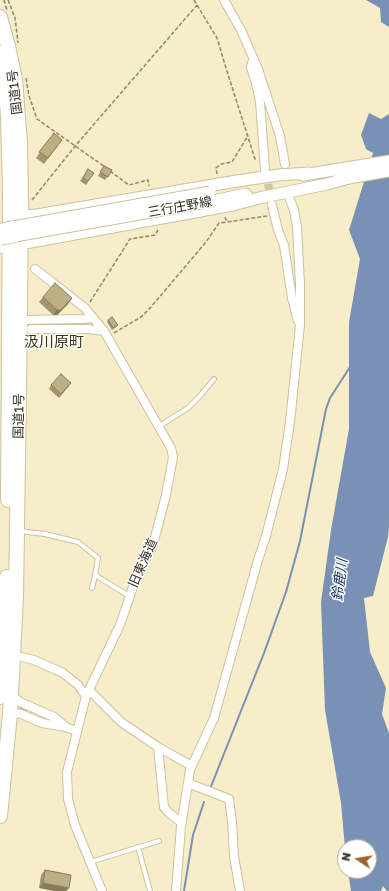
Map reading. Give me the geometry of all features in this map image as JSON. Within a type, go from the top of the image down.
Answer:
[{"type":"highway","name":"国道1号","points":[[0,816],[10,714],[6,696],[10,232],[20,142],[15,79],[8,46],[4,14]]},
{"type":"highway","name":"国道1号","points":[[0,52],[3,94],[5,190],[10,232],[25,324],[13,657],[6,696]]},
{"type":"main road","name":"三行庄野線","points":[[10,232],[37,215],[237,181],[278,175],[309,173],[389,161]]},
{"type":"main road","name":"三行庄野線","points":[[10,232],[233,205],[322,181],[346,179],[389,171]]},
{"type":"main road","name":"三行庄野線","points":[[10,232],[212,197],[309,173]]},
{"type":"main road","name":"三行庄野線","points":[[212,197],[285,192]]},
{"type":"main road","points":[[0,230],[10,232]]},
{"type":"street","points":[[224,0],[241,30],[258,70],[275,117],[285,164]]},
{"type":"street","points":[[253,60],[251,67],[260,102],[265,166]]},
{"type":"street","points":[[176,891],[182,823],[190,770],[208,734],[214,718],[266,536],[283,468],[290,422],[300,325],[299,254],[295,216],[285,192]]},
{"type":"street","points":[[272,205],[278,230],[284,245],[296,318],[300,325]]},
{"type":"street","name":"旧東海道","points":[[35,269],[85,308],[106,334],[171,448],[173,457],[166,495],[153,545],[136,578],[120,625],[88,693],[67,772],[68,799],[75,825],[102,891]]},
{"type":"street","points":[[25,324],[93,318]]},
{"type":"street","points":[[25,324],[88,329],[106,334]]},
{"type":"street","points":[[13,657],[22,657],[34,660],[63,673],[121,722],[158,747],[192,766]]},
{"type":"street","points":[[6,696],[54,717],[65,727]]},
{"type":"street","points":[[10,714],[15,712],[42,722],[65,727]]},
{"type":"street","points":[[32,712],[77,731]]},
{"type":"street","points":[[158,747],[164,807],[182,823]]},
{"type":"street","points":[[188,783],[229,799],[234,856],[240,891]]},
{"type":"lane","points":[[158,427],[188,408],[199,398],[214,378]]},
{"type":"lane","points":[[17,531],[45,534],[78,542],[98,558],[92,588]]},
{"type":"lane","points":[[95,575],[129,596]]},
{"type":"lane","points":[[90,862],[159,841]]},
{"type":"lane","points":[[138,847],[150,891]]},
{"type":"path","points":[[4,0],[4,14]]},
{"type":"path","points":[[8,0],[15,18],[19,47]]},
{"type":"path","points":[[194,0],[217,38],[255,159],[265,166]]},
{"type":"path","points":[[31,201],[76,145],[198,5]]},
{"type":"path","points":[[27,80],[29,96],[37,119],[76,145],[128,185],[148,180],[149,186]]},
{"type":"path","points":[[217,174],[216,168],[220,164],[232,162],[246,138],[249,137]]},
{"type":"path","points":[[30,196],[31,201],[35,204]]},
{"type":"path","points":[[106,334],[141,317],[206,242],[219,223],[274,215]]},
{"type":"path","points":[[225,217],[226,222]]},
{"type":"path","points":[[85,308],[98,291],[130,239],[155,235],[158,230]]},
{"type":"water","points":[[366,0],[389,0],[389,27],[381,22],[380,8]]},
{"type":"water","name":"鈴鹿川","points":[[369,113],[381,119],[389,114],[389,527],[388,537],[373,596],[364,598],[370,652],[386,688],[382,714],[389,733],[389,891],[387,891],[383,886],[381,891],[351,891],[349,879],[377,879],[377,839],[344,839],[341,803],[325,710],[321,602],[331,530],[349,429],[349,322],[360,259],[349,230],[373,153],[366,149],[361,135]]},
{"type":"building","points":[[54,133],[62,140],[48,158],[39,152]]},
{"type":"building","points":[[104,166],[112,170],[108,177],[100,172]]},
{"type":"building","points":[[88,169],[94,173],[88,181],[83,178]]},
{"type":"building","points":[[55,283],[72,298],[61,310],[57,310],[43,297]]},
{"type":"building","points":[[112,317],[118,325],[113,328],[108,320]]},
{"type":"building","points":[[61,374],[71,383],[61,394],[51,385]]},
{"type":"building","points":[[45,870],[71,875],[69,888],[43,883]]},
{"type":"waterway","points":[[210,789],[264,653],[286,592],[300,541],[326,409],[330,398],[350,367]]},
{"type":"waterway","points":[[184,891],[193,835],[204,802]]},
{"type":"tunnel","points":[[266,172],[271,200]]},
{"type":"tunnel","points":[[9,702],[32,712]]},
{"type":"district","name":"汲川原町","points":[[54,342]]}]
